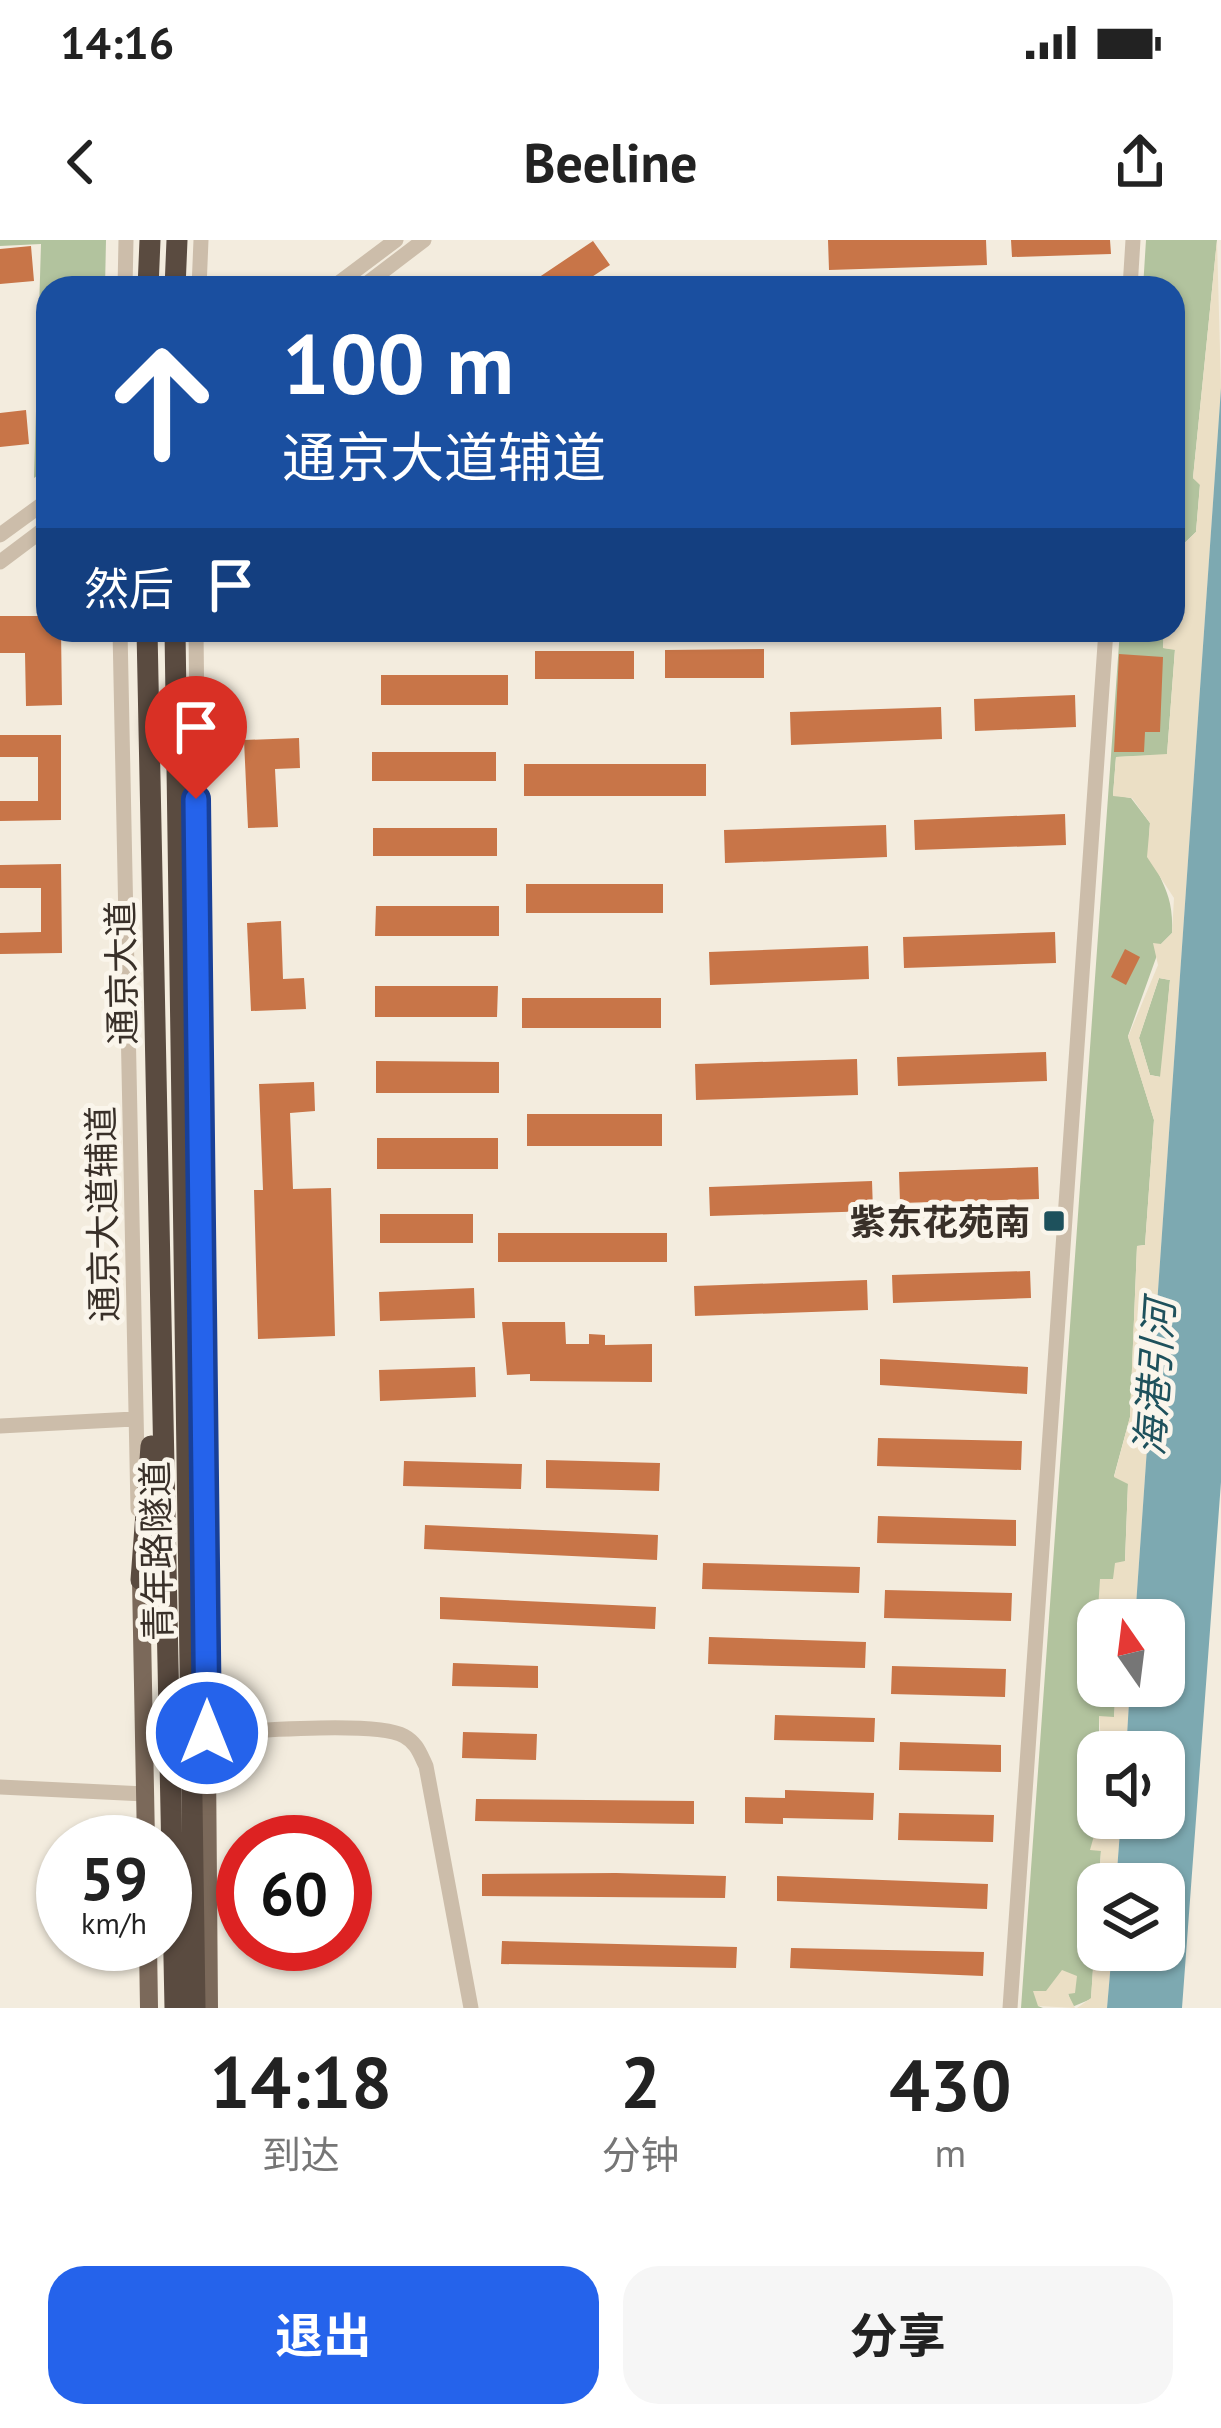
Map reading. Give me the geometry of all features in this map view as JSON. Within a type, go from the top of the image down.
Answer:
[{"type":"highway","points":[[148,276],[150,240]]},
{"type":"highway","points":[[176,276],[177,240]]},
{"type":"highway","name":"通京大道","points":[[147,642],[160,1314]]},
{"type":"highway","name":"通京大道","points":[[175,642],[186,1310]]},
{"type":"highway","points":[[186,1310],[206,1516]]},
{"type":"highway","name":"青年路隧道","points":[[186,1310],[195,2008]]},
{"type":"highway","points":[[141,1580],[160,1314]]},
{"type":"highway","name":"青年路隧道","points":[[160,1314],[175,2008]]},
{"type":"main road","points":[[206,1516],[209,2008]]},
{"type":"main road","points":[[141,1580],[145,1815]]},
{"type":"main road","points":[[148,1971],[149,2008]]},
{"type":"street","points":[[125,276],[126,240]]},
{"type":"street","points":[[200,276],[201,240]]},
{"type":"street","points":[[348,276],[396,240]]},
{"type":"street","points":[[377,276],[424,240]]},
{"type":"street","points":[[1131,276],[1133,240]]},
{"type":"street","points":[[0,535],[36,509]]},
{"type":"street","points":[[0,562],[36,535]]},
{"type":"street","name":"通京大道辅道","points":[[120,642],[141,1580]]},
{"type":"street","points":[[196,642],[206,1516]]},
{"type":"street","points":[[1010,2008],[1105,642]]},
{"type":"street","points":[[0,1426],[134,1419]]},
{"type":"street","points":[[207,1733],[370,1730],[400,1733],[415,1744],[426,1766],[471,2008]]},
{"type":"street","points":[[0,1787],[145,1794]]},
{"type":"green space","points":[[0,240],[106,240],[105,276],[40,276],[41,244],[0,246]]},
{"type":"green space","points":[[1146,240],[1217,240],[1193,478],[1200,484],[1196,532],[1185,543],[1185,276],[1144,276]]},
{"type":"green space","points":[[1119,642],[1163,642],[1163,648],[1175,649],[1167,755],[1116,757],[1113,795],[1131,798],[1150,823],[1152,855],[1169,900],[1172,933],[1161,944],[1128,1036],[1154,1120],[1145,1245],[1137,1246],[1130,1417],[1114,1476],[1128,1483],[1125,1561],[1113,1579],[1101,1579],[1100,1599],[1077,1599],[1077,1707],[1115,1707],[1114,1718],[1099,1717],[1099,1731],[1077,1731],[1077,1839],[1094,1839],[1091,1850],[1101,1850],[1100,1863],[1077,1863],[1077,1971],[1093,1971],[1091,1999],[1072,2007],[1068,1993],[1054,1983],[1038,2006],[1043,2008],[1021,2008]]},
{"type":"green space","points":[[1159,978],[1170,980],[1161,1077],[1150,1075],[1139,1038]]},
{"type":"shaded area","points":[[1217,240],[1221,388],[1136,1599],[1099,1599],[1100,1579],[1113,1579],[1115,1563],[1125,1561],[1128,1484],[1114,1477],[1130,1417],[1137,1246],[1145,1245],[1154,1120],[1128,1037],[1158,965],[1153,943],[1161,944],[1172,933],[1174,898],[1147,857],[1150,823],[1132,798],[1113,796],[1116,757],[1167,754],[1175,650],[1163,648],[1163,642],[1185,642],[1185,543],[1196,532],[1200,485],[1193,478]],"holes":[[[1159,978],[1170,980],[1160,1077],[1150,1075],[1139,1038]]]},
{"type":"shaded area","points":[[1115,1707],[1129,1707],[1127,1731],[1100,1731],[1099,1716],[1114,1717]]},
{"type":"shaded area","points":[[1093,1839],[1119,1839],[1118,1863],[1100,1863],[1101,1851],[1090,1850]]},
{"type":"shaded area","points":[[1062,1970],[1077,1976],[1075,1993],[1068,1994],[1075,2008],[1038,2006],[1033,1991],[1046,1991]]},
{"type":"shaded area","points":[[1093,1971],[1110,1971],[1107,2008],[1077,2008],[1091,1998]]},
{"type":"water","name":"海港引河","points":[[1221,388],[1221,1482],[1185,1968],[1185,1863],[1118,1863],[1119,1839],[1185,1839],[1185,1731],[1127,1731],[1129,1707],[1185,1707],[1185,1599],[1136,1599]]},
{"type":"water","points":[[1110,1971],[1185,1971],[1182,2008],[1107,2008]]},
{"type":"building","points":[[828,240],[986,240],[987,265],[829,270]]},
{"type":"building","points":[[1011,240],[1110,240],[1111,254],[1012,257]]},
{"type":"building","points":[[593,241],[610,265],[593,276],[541,276]]},
{"type":"building","points":[[31,246],[34,281],[0,284],[0,249]]},
{"type":"building","points":[[26,410],[29,444],[0,447],[0,413]]},
{"type":"building","points":[[0,616],[36,616],[36,642],[61,642],[62,705],[26,706],[25,653],[0,653]]},
{"type":"building","points":[[764,649],[764,678],[665,678],[665,650]]},
{"type":"building","points":[[535,651],[634,651],[634,679],[535,679]]},
{"type":"building","points":[[1119,654],[1163,657],[1160,732],[1145,732],[1144,752],[1114,752]]},
{"type":"building","points":[[381,675],[508,675],[508,705],[381,705]]},
{"type":"building","points":[[1075,695],[1076,727],[975,731],[974,699]]},
{"type":"building","points":[[941,707],[942,739],[791,745],[790,712]]},
{"type":"building","points":[[0,735],[61,735],[61,820],[0,821],[0,801],[38,801],[38,757],[0,757]]},
{"type":"building","points":[[299,738],[300,768],[275,769],[278,827],[248,828],[244,740]]},
{"type":"building","points":[[372,752],[496,752],[496,781],[372,781]]},
{"type":"building","points":[[524,764],[706,764],[706,796],[524,796]]},
{"type":"building","points":[[1065,814],[1066,845],[915,850],[914,820]]},
{"type":"building","points":[[886,825],[887,857],[725,863],[724,830]]},
{"type":"building","points":[[373,828],[497,828],[497,856],[373,856]]},
{"type":"building","points":[[61,864],[62,953],[0,954],[0,933],[41,932],[41,888],[0,888],[0,865]]},
{"type":"building","points":[[526,884],[663,884],[663,913],[526,913]]},
{"type":"building","points":[[376,906],[499,906],[499,936],[375,936]]},
{"type":"building","points":[[281,921],[283,979],[304,978],[306,1009],[251,1011],[247,923]]},
{"type":"building","points":[[1055,932],[1056,963],[904,968],[903,937]]},
{"type":"building","points":[[868,946],[869,979],[710,985],[709,952]]},
{"type":"building","points":[[1125,949],[1140,957],[1126,985],[1111,977]]},
{"type":"building","points":[[375,986],[498,986],[497,1017],[375,1017]]},
{"type":"building","points":[[522,998],[661,998],[661,1028],[522,1028]]},
{"type":"building","points":[[1046,1052],[1047,1081],[898,1086],[897,1057]]},
{"type":"building","points":[[857,1059],[858,1095],[696,1100],[695,1064]]},
{"type":"building","points":[[376,1061],[499,1062],[499,1093],[376,1093]]},
{"type":"building","points":[[314,1082],[315,1111],[290,1113],[293,1189],[331,1188],[335,1336],[258,1339],[254,1190],[263,1190],[259,1084]]},
{"type":"building","points":[[527,1114],[662,1114],[662,1146],[527,1146]]},
{"type":"building","points":[[377,1138],[498,1138],[498,1169],[377,1169]]},
{"type":"building","points":[[1038,1167],[1039,1199],[900,1203],[899,1172]]},
{"type":"building","points":[[872,1181],[873,1211],[710,1216],[709,1187]]},
{"type":"building","points":[[380,1214],[473,1214],[473,1243],[380,1243]]},
{"type":"building","points":[[498,1233],[667,1233],[667,1262],[498,1262]]},
{"type":"building","points":[[1030,1271],[1031,1298],[893,1303],[892,1275]]},
{"type":"building","points":[[867,1280],[868,1310],[695,1316],[694,1286]]},
{"type":"building","points":[[474,1288],[475,1318],[380,1321],[379,1292]]},
{"type":"building","points":[[502,1322],[565,1322],[566,1344],[589,1344],[589,1334],[605,1335],[605,1345],[652,1344],[652,1382],[530,1381],[530,1374],[507,1375]]},
{"type":"building","points":[[880,1359],[1028,1367],[1027,1394],[880,1385]]},
{"type":"building","points":[[475,1367],[476,1397],[380,1401],[379,1370]]},
{"type":"building","points":[[878,1438],[1022,1441],[1021,1470],[877,1466]]},
{"type":"building","points":[[546,1460],[660,1463],[659,1491],[546,1488]]},
{"type":"building","points":[[404,1461],[522,1464],[521,1489],[403,1486]]},
{"type":"building","points":[[878,1516],[1016,1520],[1016,1546],[877,1543]]},
{"type":"building","points":[[425,1525],[658,1535],[657,1560],[424,1549]]},
{"type":"building","points":[[703,1563],[860,1567],[859,1593],[702,1589]]},
{"type":"building","points":[[885,1590],[1012,1593],[1011,1621],[884,1618]]},
{"type":"building","points":[[440,1597],[656,1607],[655,1629],[440,1619]]},
{"type":"building","points":[[709,1637],[866,1642],[865,1668],[708,1664]]},
{"type":"building","points":[[453,1663],[538,1666],[538,1688],[452,1686]]},
{"type":"building","points":[[892,1666],[1006,1669],[1005,1697],[891,1694]]},
{"type":"building","points":[[775,1715],[875,1718],[874,1742],[774,1740]]},
{"type":"building","points":[[463,1732],[537,1734],[536,1760],[462,1758]]},
{"type":"building","points":[[900,1742],[1001,1745],[1001,1772],[899,1770]]},
{"type":"building","points":[[785,1790],[874,1793],[873,1820],[783,1818],[783,1824],[745,1823],[745,1797],[785,1798]]},
{"type":"building","points":[[476,1799],[694,1801],[694,1824],[475,1821]]},
{"type":"building","points":[[899,1813],[994,1815],[993,1842],[898,1840]]},
{"type":"building","points":[[482,1874],[726,1876],[725,1898],[482,1896]]},
{"type":"building","points":[[777,1876],[988,1884],[987,1909],[777,1901]]},
{"type":"building","points":[[502,1941],[737,1947],[736,1968],[501,1964]]},
{"type":"building","points":[[791,1948],[984,1952],[983,1976],[790,1968]]},
{"type":"place","name":"紫东花苑南","points":[[1054,1221]]},
{"type":"route","points":[[196,799],[207,1733]]}]
